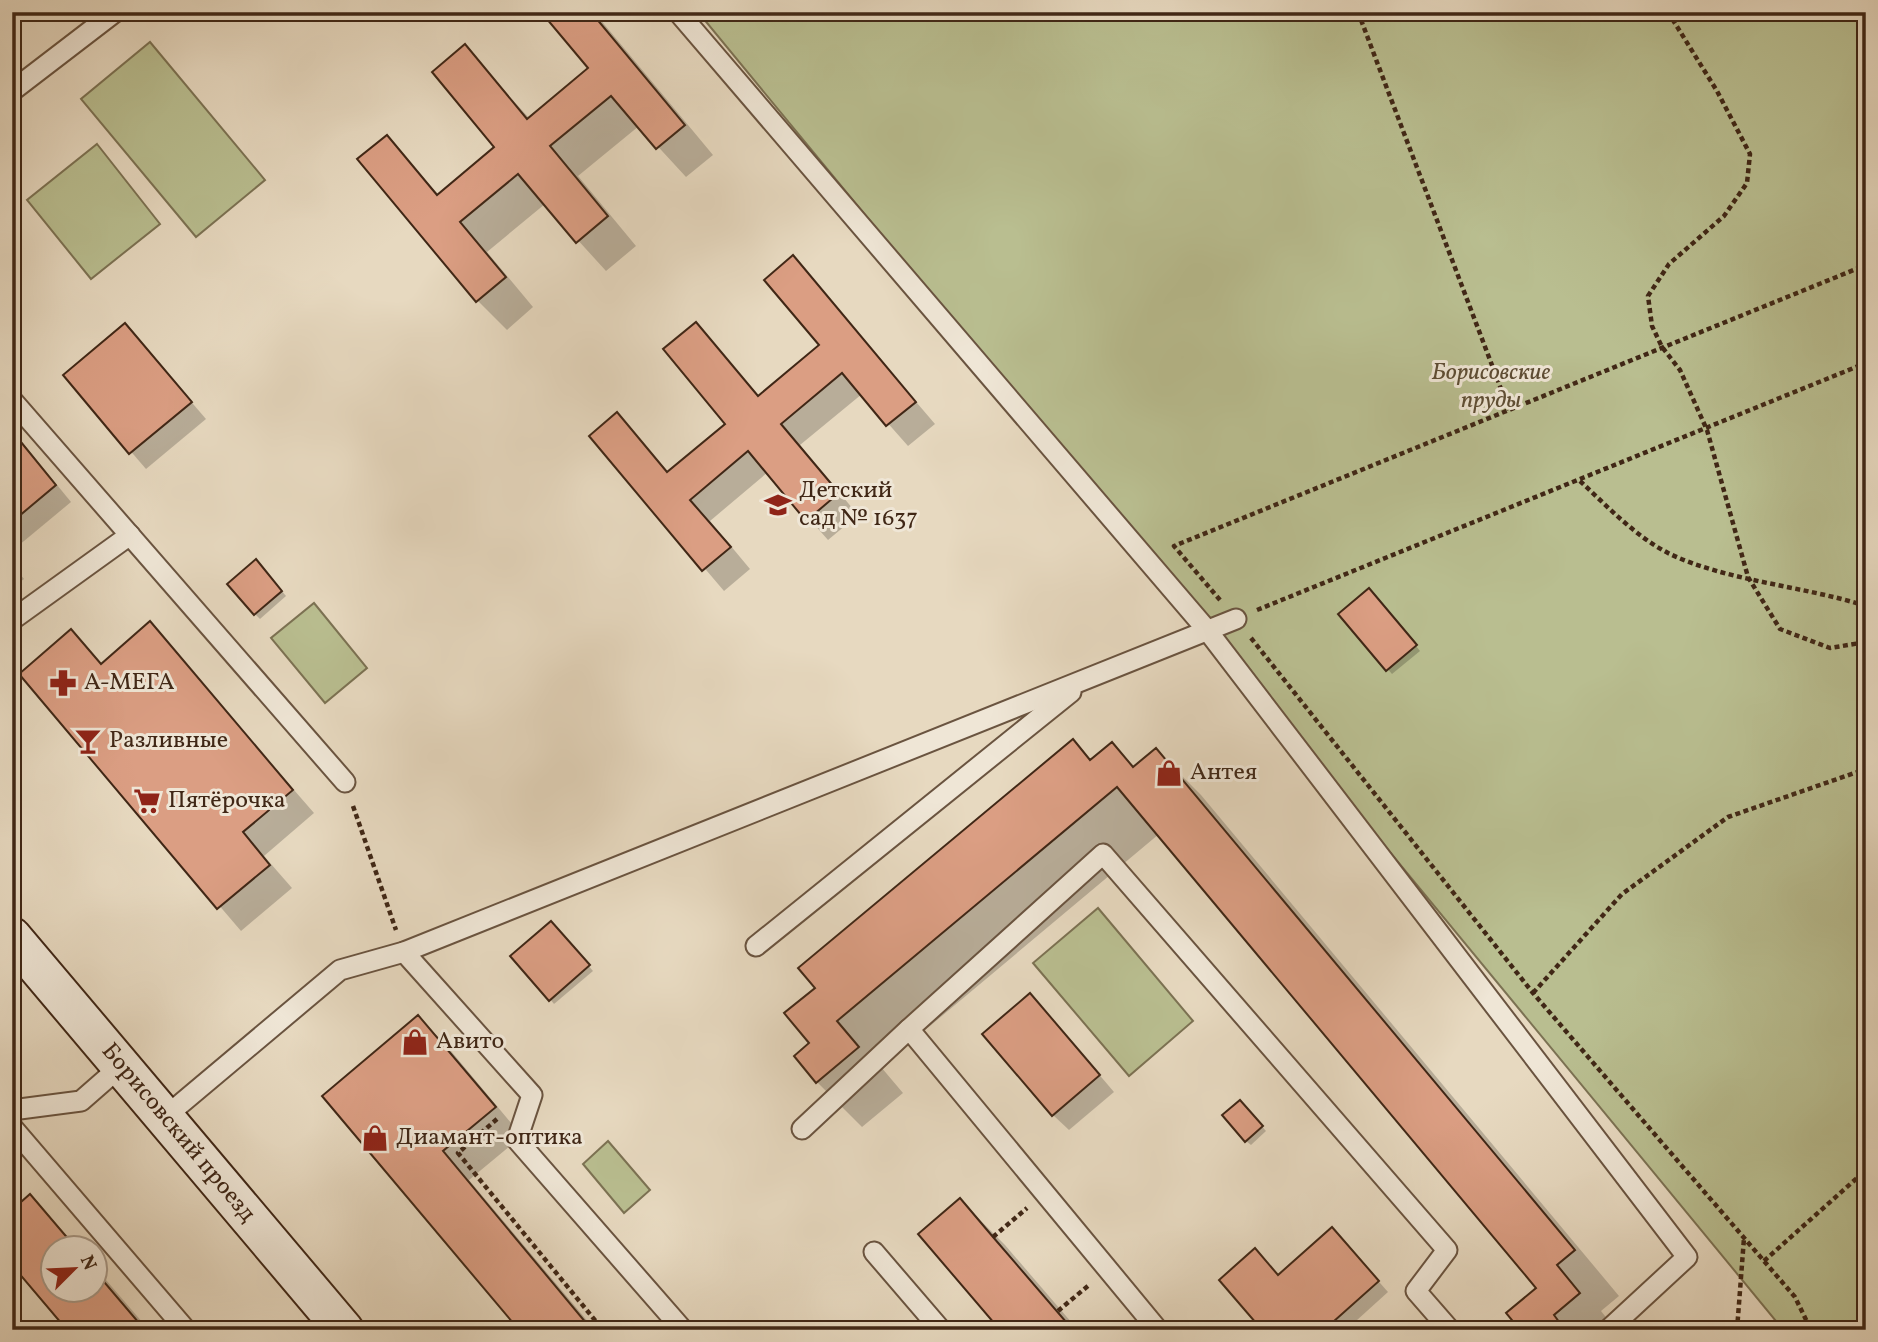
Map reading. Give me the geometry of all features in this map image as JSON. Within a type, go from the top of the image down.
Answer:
[{"type":"street","name":"Борисовский проезд","points":[[12,937],[344,1330]]},
{"type":"lane","points":[[12,91],[115,12]]},
{"type":"lane","points":[[678,12],[1207,630],[1688,1257],[1608,1330]]},
{"type":"lane","points":[[12,400],[345,782]]},
{"type":"lane","points":[[12,620],[130,535]]},
{"type":"lane","points":[[165,1117],[340,970],[404,952],[1236,619]]},
{"type":"lane","points":[[756,946],[1088,678]]},
{"type":"lane","points":[[802,1129],[1103,854],[1447,1250],[1416,1291],[1450,1330]]},
{"type":"lane","points":[[404,952],[532,1095],[517,1140],[683,1330]]},
{"type":"lane","points":[[909,1029],[1158,1330]]},
{"type":"lane","points":[[12,1110],[81,1101],[121,1066]]},
{"type":"lane","points":[[12,1127],[186,1330]]},
{"type":"lane","points":[[874,1252],[941,1330]]},
{"type":"path","points":[[1357,12],[1508,410]]},
{"type":"path","points":[[1668,12],[1717,92],[1750,154],[1746,183],[1724,216],[1669,264],[1648,296],[1652,327],[1662,347],[1680,370],[1707,430],[1748,577],[1780,629],[1830,648],[1866,642]]},
{"type":"path","points":[[1811,1330],[1795,1297],[1533,993],[1236,619],[1174,546],[1866,265]]},
{"type":"path","points":[[1236,619],[1707,430],[1866,363]]},
{"type":"path","points":[[1580,481],[1623,520],[1668,552],[1748,577],[1824,592],[1866,606]]},
{"type":"path","points":[[1533,993],[1622,894],[1728,817],[1866,769]]},
{"type":"path","points":[[345,782],[404,952]]},
{"type":"path","points":[[1764,1261],[1866,1170]]},
{"type":"path","points":[[1858,1177],[1866,1181]]},
{"type":"path","points":[[993,1237],[1045,1193]]},
{"type":"path","points":[[1737,1330],[1744,1238]]},
{"type":"path","points":[[1058,1311],[1107,1269]]},
{"type":"green space","name":"Борисовские пруды","points":[[698,12],[1866,12],[1866,1330],[1780,1330],[1776,1321]]},
{"type":"green space","points":[[150,42],[265,180],[196,237],[81,99]]},
{"type":"green space","points":[[97,144],[160,224],[91,279],[27,200]]},
{"type":"green space","points":[[314,603],[367,668],[325,703],[271,638]]},
{"type":"green space","points":[[1098,908],[1193,1021],[1129,1076],[1033,963]]},
{"type":"green space","points":[[608,1141],[650,1190],[624,1213],[583,1164]]},
{"type":"building","points":[[541,12],[591,12],[685,125],[656,149],[611,96],[550,146],[608,216],[576,243],[518,174],[460,222],[506,277],[476,302],[357,159],[387,135],[437,195],[494,147],[432,72],[465,44],[527,119],[588,68]]},
{"type":"building","points":[[793,255],[916,402],[886,426],[842,373],[781,424],[839,493],[806,521],[748,451],[690,500],[731,547],[702,571],[589,436],[617,412],[667,472],[725,424],[663,349],[696,322],[758,396],[819,345],[764,280]]},
{"type":"building","points":[[125,323],[192,402],[129,454],[63,375]]},
{"type":"building","points":[[12,431],[56,485],[12,522]]},
{"type":"building","points":[[256,559],[282,591],[254,615],[227,584]]},
{"type":"building","points":[[1369,588],[1417,645],[1386,671],[1338,614]]},
{"type":"building","points":[[150,621],[293,790],[243,832],[270,865],[217,909],[19,674],[71,629],[101,664]]},
{"type":"building","points":[[1073,739],[1090,760],[1112,742],[1133,767],[1156,748],[1575,1250],[1557,1265],[1580,1293],[1554,1315],[1565,1330],[1520,1330],[1506,1313],[1536,1288],[1117,787],[837,1021],[859,1047],[816,1083],[794,1056],[809,1043],[784,1013],[815,988],[798,968]]},
{"type":"building","points":[[551,921],[590,965],[549,1001],[510,956]]},
{"type":"building","points":[[1030,993],[1100,1075],[1052,1116],[982,1034]]},
{"type":"building","points":[[418,1015],[496,1107],[443,1151],[592,1330],[519,1330],[322,1096]]},
{"type":"building","points":[[1240,1100],[1263,1126],[1245,1142],[1222,1115]]},
{"type":"building","points":[[30,1194],[64,1234],[38,1234],[38,1296],[12,1265],[12,1210]]},
{"type":"building","points":[[960,1198],[1073,1330],[1000,1330],[918,1234]]},
{"type":"building","points":[[1332,1227],[1379,1281],[1324,1330],[1262,1330],[1219,1280],[1255,1248],[1278,1275]]},
{"type":"building","points":[[108,1286],[145,1330],[67,1330],[45,1304],[108,1304]]},
{"type":"place","name":"Детский сад № 1637","points":[[778,505]]},
{"type":"place","name":"А-МЕГА","points":[[63,683]]},
{"type":"place","name":"Разливные","points":[[88,741]]},
{"type":"place","name":"Антея","points":[[1169,773]]},
{"type":"place","name":"Пятёрочка","points":[[147,801]]},
{"type":"place","name":"Авито","points":[[415,1042]]},
{"type":"place","name":"Диамант-оптика","points":[[375,1138]]}]
